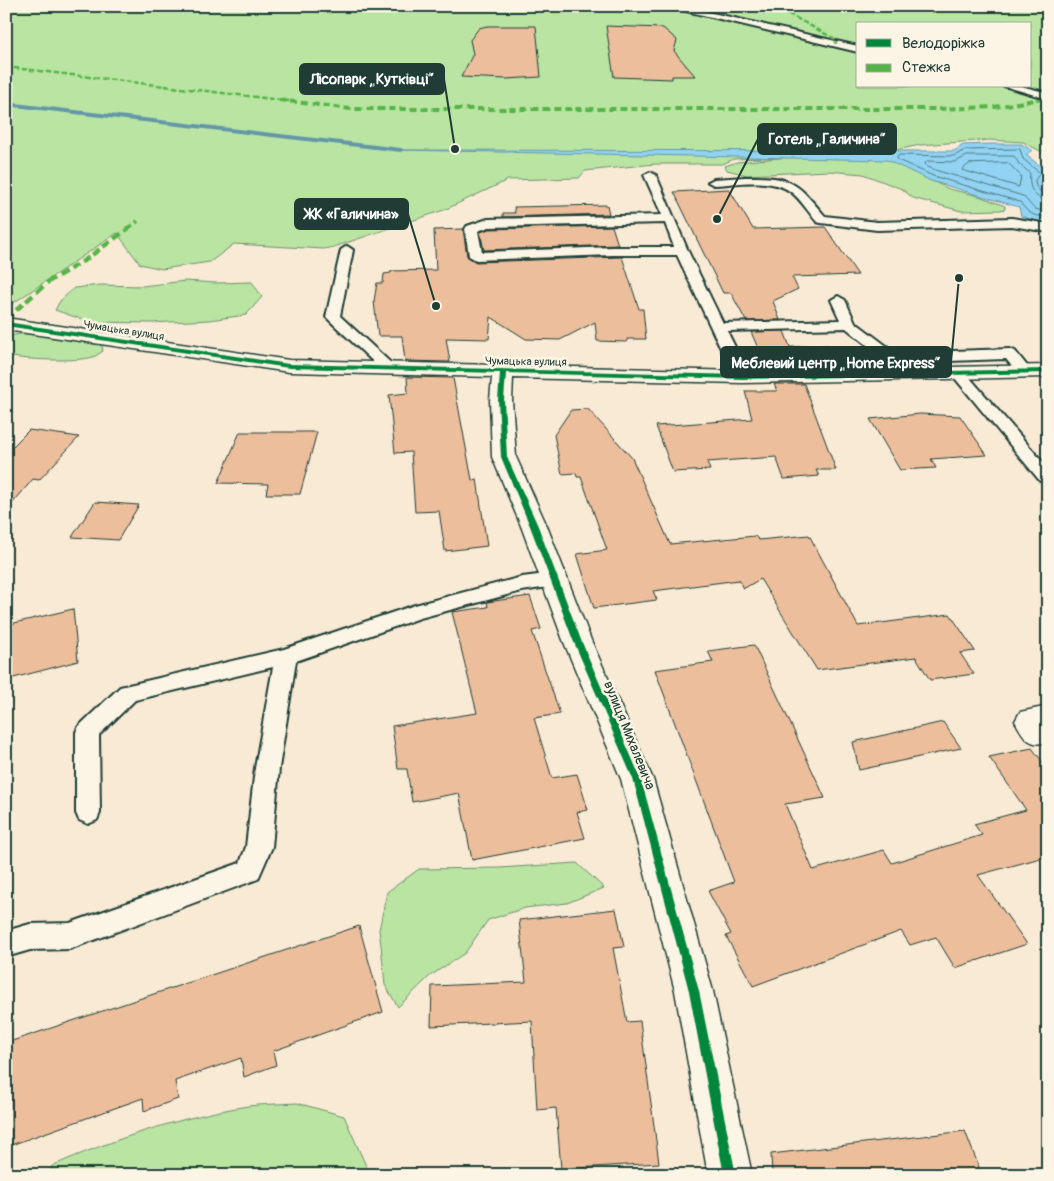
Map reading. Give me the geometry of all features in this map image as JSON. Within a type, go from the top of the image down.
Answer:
[{"type":"street","name":"Чумацька вулиця","points":[[6,324],[289,366],[742,377],[1048,372]]},
{"type":"street","name":"вулиця Михалевича","points":[[503,372],[501,400],[504,456],[534,526],[576,640],[637,779],[694,991],[730,1175]]},
{"type":"lane","points":[[669,6],[856,49]]},
{"type":"lane","points":[[1017,88],[1048,96]]},
{"type":"lane","points":[[650,175],[682,251],[742,377]]},
{"type":"lane","points":[[714,182],[772,181],[787,184],[796,190],[821,219],[877,226],[1012,222],[1048,228]]},
{"type":"lane","points":[[670,219],[488,223],[471,229],[476,256],[613,251],[682,251]]},
{"type":"lane","points":[[347,250],[333,317],[389,369]]},
{"type":"lane","points":[[838,300],[849,324],[892,358],[1010,354],[1024,372]]},
{"type":"lane","points":[[718,327],[849,324]]},
{"type":"lane","points":[[959,374],[1046,477]]},
{"type":"lane","points":[[88,813],[87,732],[128,693],[286,656],[415,612],[522,584],[554,580]]},
{"type":"lane","points":[[6,944],[30,937],[70,936],[250,871],[259,847],[267,768],[286,656]]},
{"type":"green space","points":[[6,6],[1048,6],[1048,155],[1023,142],[989,140],[920,145],[877,154],[949,189],[979,196],[1005,206],[1005,209],[1001,210],[961,211],[913,198],[902,189],[863,174],[828,171],[747,175],[727,170],[725,166],[737,162],[789,157],[734,159],[722,164],[655,164],[585,171],[579,178],[508,180],[444,210],[334,247],[324,249],[234,244],[210,262],[162,269],[140,264],[117,233],[6,308]]},
{"type":"green space","points":[[185,281],[216,283],[252,282],[262,297],[246,315],[209,320],[151,323],[89,322],[55,310],[60,301],[74,288],[101,285],[142,286]]},
{"type":"green space","points":[[37,332],[102,345],[103,351],[93,357],[75,360],[6,356],[6,336]]},
{"type":"green space","points":[[828,345],[834,348],[845,369],[766,370],[758,348]]},
{"type":"green space","points":[[577,863],[604,888],[567,903],[525,908],[488,920],[465,953],[430,976],[398,1007],[385,985],[379,930],[387,892],[419,869],[499,868]]},
{"type":"green space","points":[[297,1103],[344,1116],[370,1175],[50,1175],[52,1166],[98,1147],[148,1130],[223,1110],[266,1104]]},
{"type":"water","points":[[1021,144],[1032,150],[1026,155],[1048,172],[1048,180],[1039,182],[1048,191],[1048,221],[1039,222],[1021,216],[1019,207],[931,181],[887,160],[401,150],[954,151],[963,145]]},
{"type":"building","points":[[487,26],[536,26],[541,77],[506,79],[461,77],[473,54],[470,40],[479,28]]},
{"type":"building","points":[[606,26],[663,28],[677,40],[674,51],[695,76],[672,76],[672,79],[614,77]]},
{"type":"building","points":[[729,189],[753,229],[825,227],[858,275],[792,277],[798,289],[773,301],[780,320],[746,321],[731,293],[723,293],[674,192]]},
{"type":"building","points":[[607,205],[609,214],[503,217],[503,213],[515,213],[514,207]]},
{"type":"building","points":[[612,226],[618,245],[484,250],[480,232],[489,229]]},
{"type":"building","points":[[463,229],[467,256],[476,262],[622,257],[639,309],[643,309],[646,339],[627,339],[627,342],[597,341],[595,322],[560,340],[526,339],[491,317],[489,339],[446,338],[450,362],[405,361],[402,336],[378,336],[374,301],[377,283],[383,283],[384,274],[391,273],[391,271],[436,270],[434,230]]},
{"type":"building","points":[[784,331],[798,368],[767,369],[751,332]]},
{"type":"building","points":[[407,377],[453,378],[472,480],[477,479],[487,546],[445,551],[439,511],[415,512],[411,452],[395,453],[389,395],[408,393]]},
{"type":"building","points":[[774,384],[804,384],[836,470],[816,470],[819,476],[784,479],[776,457],[707,462],[710,470],[673,472],[656,426],[752,419],[745,391],[777,391]]},
{"type":"building","points":[[588,409],[632,458],[670,544],[755,536],[759,540],[809,535],[858,626],[950,614],[975,651],[960,653],[974,674],[930,680],[916,657],[817,670],[760,579],[743,589],[739,580],[653,591],[657,600],[594,608],[577,554],[607,550],[581,477],[577,477],[576,473],[562,474],[554,435],[571,410]]},
{"type":"building","points":[[920,414],[960,416],[987,455],[931,459],[936,468],[900,470],[870,419]]},
{"type":"building","points":[[29,430],[79,437],[39,480],[33,479],[6,511],[6,453]]},
{"type":"building","points":[[240,432],[317,432],[300,494],[266,494],[268,484],[218,483]]},
{"type":"building","points":[[95,502],[139,505],[118,540],[72,537]]},
{"type":"building","points":[[530,596],[541,629],[532,631],[560,714],[534,718],[552,778],[577,774],[588,810],[577,812],[585,838],[472,860],[459,793],[412,802],[407,769],[398,769],[392,726],[477,713],[452,612],[488,607],[487,602]]},
{"type":"building","points":[[73,609],[78,661],[6,680],[6,625]]},
{"type":"building","points":[[754,645],[825,798],[785,804],[813,870],[884,850],[892,863],[982,835],[974,824],[1026,810],[989,757],[1032,748],[1048,769],[1048,856],[978,875],[1027,944],[955,968],[936,937],[910,945],[901,931],[753,986],[726,936],[731,934],[708,891],[734,882],[655,670],[713,662],[708,651]]},
{"type":"building","points":[[943,722],[961,748],[859,770],[853,742]]},
{"type":"building","points":[[616,909],[624,947],[613,948],[627,1022],[640,1021],[659,1163],[561,1169],[556,1108],[537,1110],[532,1021],[431,1026],[432,986],[526,982],[519,920]]},
{"type":"building","points":[[359,926],[383,1012],[273,1051],[276,1065],[244,1077],[241,1058],[175,1081],[178,1099],[144,1111],[143,1098],[11,1145],[11,1098],[6,1100],[6,1043]]},
{"type":"building","points":[[965,1131],[982,1175],[772,1175],[771,1154]]},
{"type":"waterway","points":[[6,104],[401,150]]},
{"type":"marked path","points":[[774,6],[835,39],[836,44]]},
{"type":"marked path","points":[[6,67],[351,109],[938,109],[995,107],[1048,98]]},
{"type":"marked path","points":[[6,319],[48,282],[85,260],[138,221]]},
{"type":"cycle path","points":[[6,324],[289,366],[742,377],[1048,371]]},
{"type":"cycle path","points":[[503,372],[501,400],[504,457],[534,526],[577,640],[637,779],[694,991],[730,1175]]},
{"type":"place","name":"Лісопарк „Кутківці“","points":[[455,149]]},
{"type":"place","name":"Готель „Галичина“","points":[[717,219]]},
{"type":"place","name":"Меблевий центр „Home Express“","points":[[959,278]]},
{"type":"place","name":"ЖК «Галичина»","points":[[436,306]]}]
